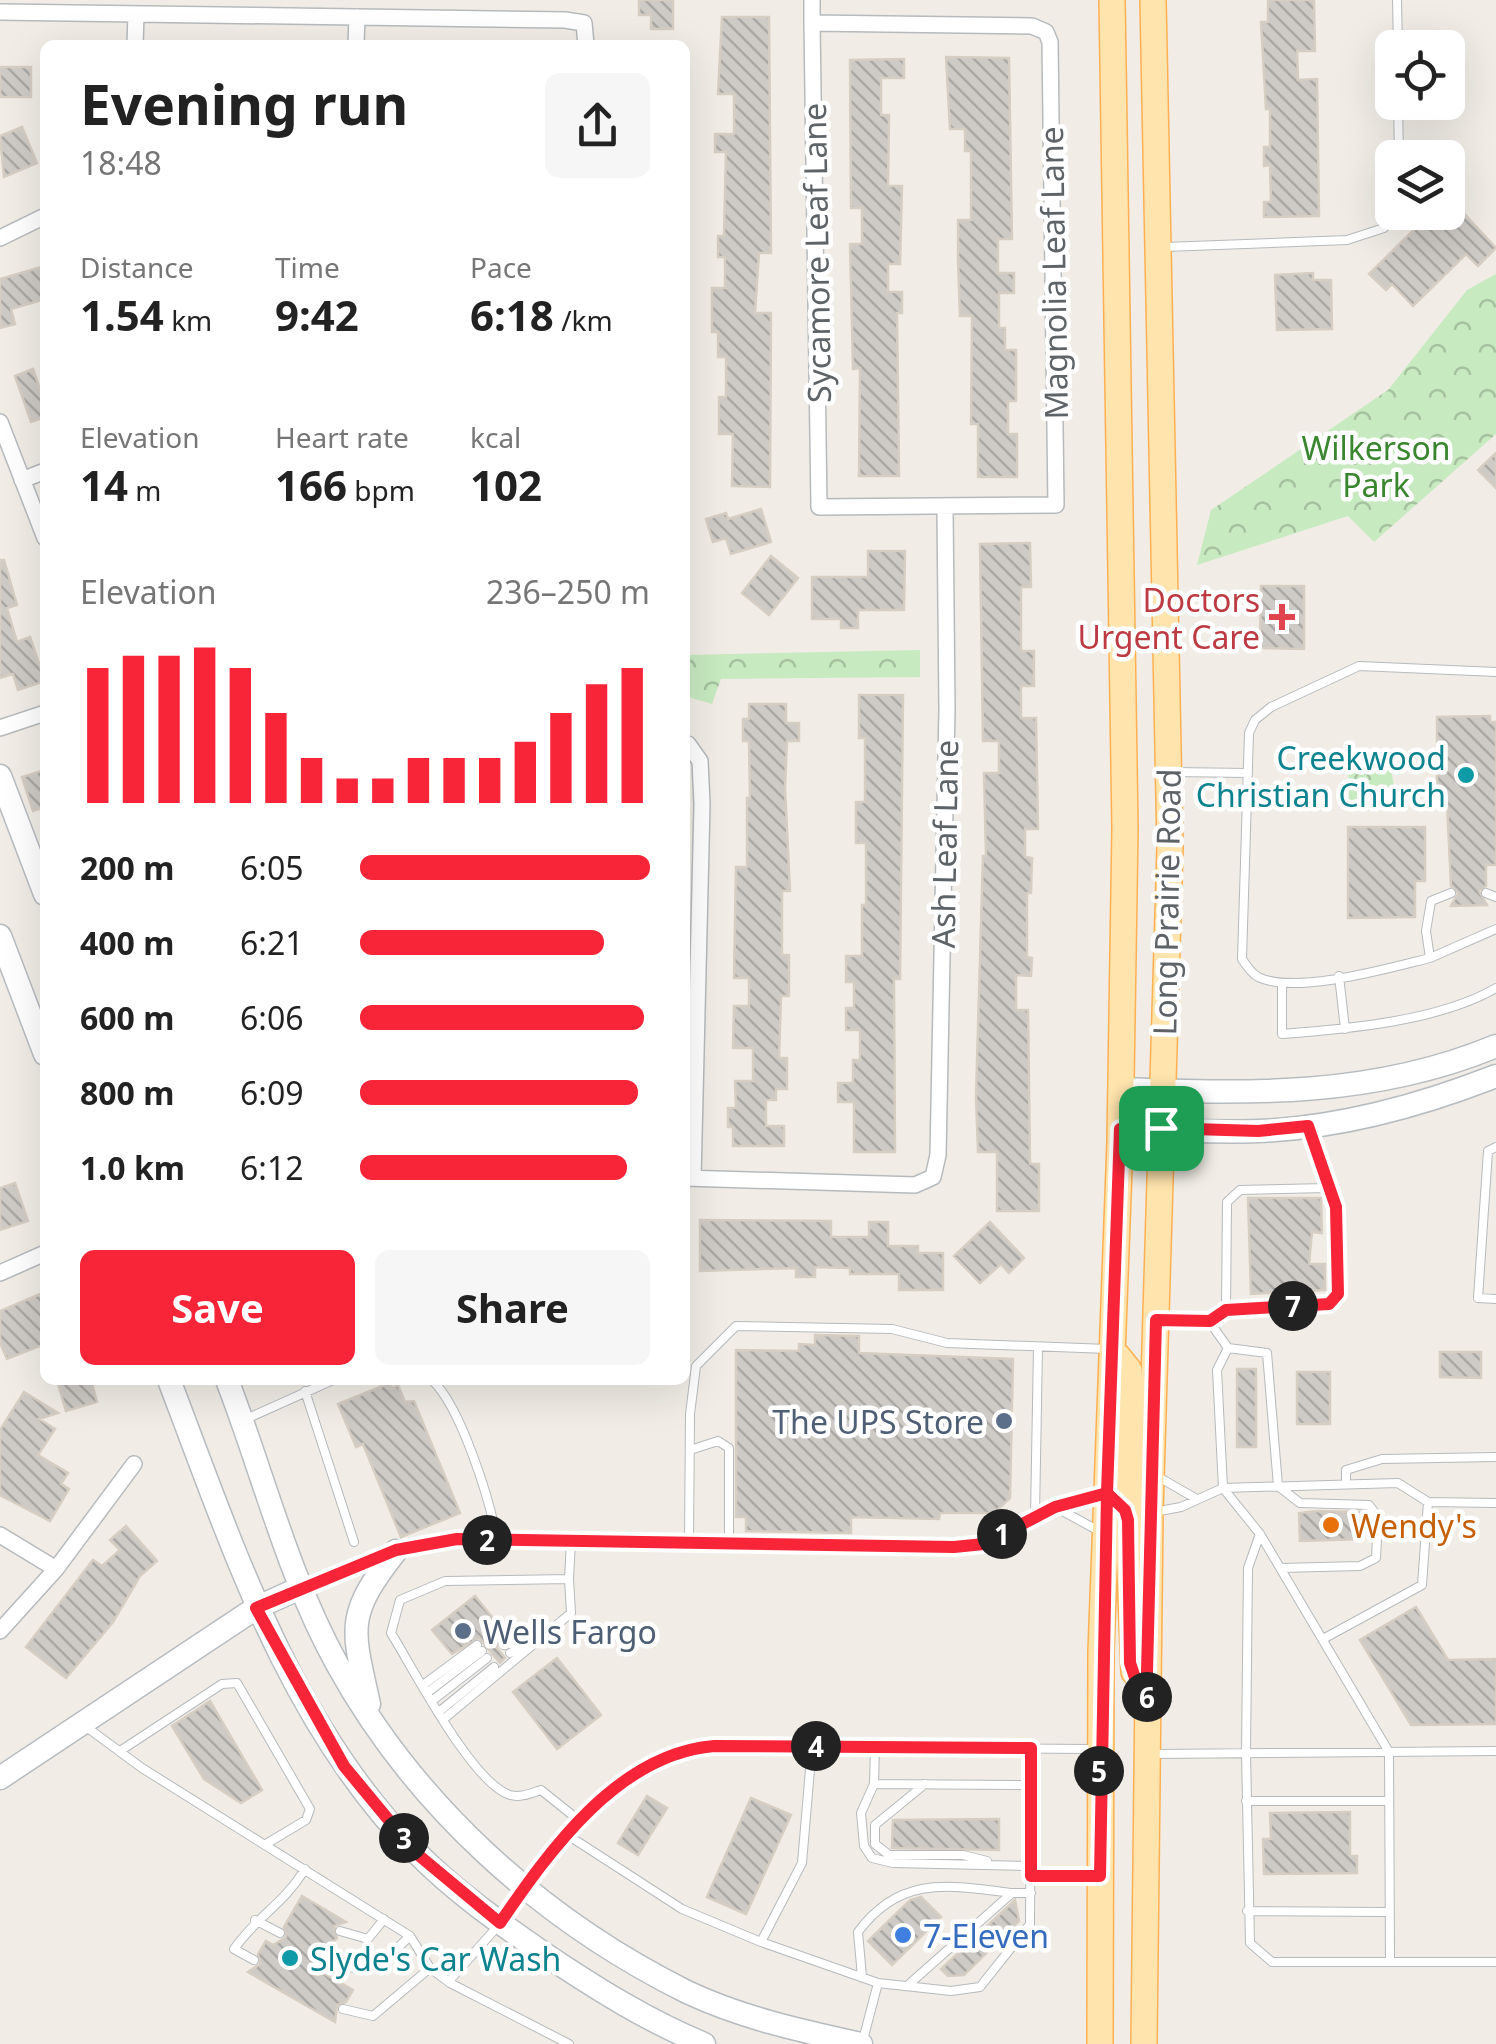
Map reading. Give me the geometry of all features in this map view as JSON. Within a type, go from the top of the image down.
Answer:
[{"type":"main road","name":"Long Prairie Road","points":[[1100,2044],[1099,1749],[1121,1089],[1125,701],[1112,0]]},
{"type":"main road","name":"Long Prairie Road","points":[[1144,2044],[1146,1710],[1168,772],[1154,0]]},
{"type":"main road","points":[[0,776],[40,881]]},
{"type":"main road","points":[[0,936],[40,1041]]},
{"type":"main road","points":[[1121,1089],[1319,1091],[1410,1074],[1496,1046]]},
{"type":"main road","points":[[1120,1129],[1258,1131],[1308,1126],[1446,1095],[1496,1076]]},
{"type":"main road","points":[[1112,1349],[1128,1370],[1130,1487],[1150,1512]]},
{"type":"main road","points":[[171,1385],[256,1608],[344,1766],[416,1853],[500,1923],[608,1997],[704,2044]]},
{"type":"main road","points":[[229,1385],[302,1587],[335,1661],[373,1722],[458,1827],[524,1888],[598,1941],[688,1992],[744,2014],[862,2044]]},
{"type":"main road","points":[[1107,1493],[1125,1510],[1128,1520],[1130,1663],[1146,1710]]},
{"type":"main road","points":[[373,1722],[353,1633],[369,1586],[396,1550]]},
{"type":"main road","points":[[0,1778],[256,1608],[302,1587]]},
{"type":"main road","points":[[500,1923],[524,1888]]},
{"type":"street","name":"Sycamore Leaf Lane","points":[[812,0],[819,507],[945,509]]},
{"type":"street","points":[[0,12],[584,23],[586,40]]},
{"type":"street","points":[[136,14],[136,40]]},
{"type":"street","points":[[356,17],[356,40]]},
{"type":"street","name":"Magnolia Leaf Lane","points":[[812,23],[1032,26],[1046,32],[1050,42],[1056,505],[945,509]]},
{"type":"street","points":[[0,238],[40,218]]},
{"type":"street","points":[[0,422],[40,525]]},
{"type":"street","points":[[22,480],[40,473]]},
{"type":"street","name":"Ash Leaf Lane","points":[[690,1178],[915,1184],[933,1178],[938,1155],[947,710],[945,509]]},
{"type":"street","points":[[0,728],[40,715]]},
{"type":"street","points":[[690,747],[700,761],[702,804],[690,1149]]},
{"type":"street","points":[[0,1273],[40,1255]]},
{"type":"street","points":[[0,1631],[56,1569],[134,1464]]},
{"type":"street","points":[[0,1535],[56,1569]]},
{"type":"lane","points":[[1397,0],[1398,30]]},
{"type":"lane","points":[[1160,247],[1347,240],[1378,230]]},
{"type":"lane","points":[[1496,672],[1359,666],[1262,713],[1249,733],[1242,959],[1255,976],[1282,982],[1339,976],[1430,958],[1496,928]]},
{"type":"lane","points":[[1168,772],[1248,773]]},
{"type":"lane","points":[[1430,958],[1426,931],[1431,901],[1451,892]]},
{"type":"lane","points":[[1339,976],[1345,1029]]},
{"type":"lane","points":[[1282,982],[1282,1034],[1345,1029],[1474,1001],[1496,988]]},
{"type":"lane","points":[[1156,1320],[1210,1321],[1226,1310],[1329,1304],[1338,1294],[1336,1207],[1308,1126]]},
{"type":"lane","points":[[1496,1147],[1488,1151],[1478,1298],[1496,1299]]},
{"type":"lane","points":[[1226,1310],[1227,1202],[1240,1190],[1328,1188]]},
{"type":"lane","points":[[1210,1321],[1228,1348],[1267,1353],[1278,1486],[1300,1503],[1369,1506],[1378,1516],[1376,1558],[1346,1567],[1281,1568]]},
{"type":"lane","points":[[689,1542],[696,1366],[736,1326],[892,1328],[947,1343],[1112,1349]]},
{"type":"lane","points":[[1035,1516],[1038,1347]]},
{"type":"lane","points":[[1228,1348],[1217,1370],[1222,1488],[1260,1534],[1389,1752],[1390,1962]]},
{"type":"lane","points":[[242,1420],[320,1385]]},
{"type":"lane","points":[[436,1385],[456,1413],[490,1504],[497,1540]]},
{"type":"lane","points":[[304,1391],[354,1542]]},
{"type":"lane","points":[[690,1450],[718,1441],[729,1448],[729,1543]]},
{"type":"lane","points":[[1346,1484],[1346,1470],[1382,1460],[1496,1457]]},
{"type":"lane","points":[[1151,1472],[1195,1498]]},
{"type":"lane","points":[[1150,1512],[1181,1507],[1222,1488],[1346,1484],[1398,1483],[1428,1502],[1496,1503]]},
{"type":"lane","points":[[302,1587],[396,1550],[457,1539],[954,1547],[984,1544],[1055,1507],[1107,1493]]},
{"type":"lane","points":[[1323,1639],[1422,1585],[1428,1502]]},
{"type":"lane","points":[[1055,1507],[1105,1534]]},
{"type":"lane","points":[[1260,1534],[1248,1568],[1246,1802],[1250,1942],[1272,1962],[1496,1962]]},
{"type":"lane","points":[[442,1714],[572,1612],[571,1541]]},
{"type":"lane","points":[[569,1579],[444,1581],[400,1600],[391,1633],[464,1753],[507,1794],[521,1796],[541,1790],[580,1822]]},
{"type":"lane","points":[[500,1628],[542,1636],[499,1639],[500,1628]]},
{"type":"lane","points":[[510,1654],[542,1636]]},
{"type":"lane","points":[[428,1692],[482,1652],[428,1692]]},
{"type":"lane","points":[[442,1714],[494,1666]]},
{"type":"lane","points":[[120,1752],[229,1681],[237,1683],[310,1814],[266,1844]]},
{"type":"lane","points":[[82,1724],[410,1936],[430,1968],[449,1981],[569,2044]]},
{"type":"lane","points":[[524,1888],[580,1822],[626,1780],[668,1754],[714,1746],[1099,1749]]},
{"type":"lane","points":[[762,1942],[802,1863],[812,1746]]},
{"type":"lane","points":[[875,1747],[874,1784],[861,1813],[864,1846],[872,1858],[893,1863],[1031,1866]]},
{"type":"lane","points":[[569,1836],[682,1909],[762,1942],[878,1983],[951,1991],[980,1988],[1030,1924],[1031,1748]]},
{"type":"lane","points":[[1146,1754],[1496,1752]]},
{"type":"lane","points":[[874,1784],[1032,1785]]},
{"type":"lane","points":[[925,1784],[874,1825],[875,1844],[889,1855],[963,1854],[1000,1865]]},
{"type":"lane","points":[[1246,1802],[1389,1801]]},
{"type":"lane","points":[[254,1960],[234,1950],[255,1920],[286,1899],[305,1869]]},
{"type":"lane","points":[[1031,1876],[1100,1876]]},
{"type":"lane","points":[[862,1977],[858,1932],[894,1894],[912,1890],[1030,1893]]},
{"type":"lane","points":[[907,1986],[1012,1894]]},
{"type":"lane","points":[[286,1899],[296,1905]]},
{"type":"lane","points":[[1248,1911],[1388,1912]]},
{"type":"lane","points":[[340,1931],[368,1939],[384,1919]]},
{"type":"lane","points":[[255,1920],[280,1933]]},
{"type":"lane","points":[[449,1981],[500,1923]]},
{"type":"lane","points":[[326,1956],[356,1972],[377,1968],[410,1936]]},
{"type":"lane","points":[[342,2009],[373,2016],[430,1968]]},
{"type":"lane","points":[[862,2044],[878,1983]]},
{"type":"green space","name":"Wilkerson Park","points":[[1496,274],[1496,434],[1374,542],[1348,516],[1197,565],[1211,510],[1388,390],[1467,290]]},
{"type":"green space","points":[[920,650],[920,677],[721,679],[712,704],[690,697],[690,655]]},
{"type":"green space","points":[[1362,754],[1390,764],[1397,803],[1349,804],[1348,768]]},
{"type":"building","points":[[639,0],[673,0],[673,29],[651,29],[651,15],[639,15]]},
{"type":"building","points":[[1268,0],[1314,0],[1315,51],[1297,51],[1298,80],[1317,79],[1319,216],[1264,217],[1264,202],[1271,202],[1270,165],[1264,166],[1264,147],[1270,147],[1270,109],[1266,109],[1261,22],[1268,22]]},
{"type":"building","points":[[722,17],[769,17],[771,253],[759,253],[755,313],[771,313],[770,487],[732,486],[733,434],[719,434],[719,397],[726,397],[726,357],[718,357],[718,332],[712,332],[712,288],[725,288],[725,257],[718,257],[718,236],[724,236],[726,152],[715,152],[715,134],[734,134],[734,94],[718,94]]},
{"type":"building","points":[[946,57],[1009,58],[1012,239],[998,239],[998,273],[1014,273],[1014,293],[999,293],[999,328],[1005,328],[1005,350],[1016,350],[1016,401],[1008,401],[1008,434],[1017,434],[1017,477],[978,477],[978,424],[971,424],[972,316],[960,316],[958,261],[958,220],[971,220],[971,151],[965,151],[965,129],[950,129]]},
{"type":"building","points":[[904,59],[904,78],[881,78],[881,115],[889,115],[888,186],[902,186],[900,264],[888,264],[888,292],[902,292],[902,313],[897,313],[899,476],[859,476],[860,368],[853,369],[850,244],[862,244],[862,208],[851,208],[850,60]]},
{"type":"building","points":[[0,67],[31,67],[31,97],[0,97]]},
{"type":"building","points":[[22,127],[37,163],[4,177],[0,136]]},
{"type":"building","points":[[1465,214],[1496,248],[1478,266],[1466,254],[1413,306],[1392,284],[1386,290],[1369,274],[1414,230],[1465,230]]},
{"type":"building","points":[[40,267],[40,300],[11,309],[15,324],[0,328],[0,279]]},
{"type":"building","points":[[1313,273],[1313,280],[1331,280],[1332,329],[1277,330],[1275,275]]},
{"type":"building","points":[[33,369],[40,389],[40,419],[31,422],[15,376]]},
{"type":"building","points":[[1496,453],[1496,488],[1478,470]]},
{"type":"building","points":[[761,509],[771,542],[731,554],[726,538],[713,542],[706,519],[726,513],[728,519]]},
{"type":"building","points":[[1030,543],[1031,587],[1021,587],[1021,651],[1034,651],[1034,686],[1021,686],[1021,718],[1036,718],[1038,829],[1025,829],[1025,857],[1032,858],[1031,893],[1027,893],[1027,957],[1032,958],[1031,976],[1016,975],[1016,1010],[1028,1010],[1030,1164],[1039,1164],[1039,1211],[997,1211],[997,1152],[978,1152],[976,1097],[986,856],[984,773],[999,773],[999,741],[983,741],[980,544]]},
{"type":"building","points":[[868,551],[905,551],[904,610],[858,610],[858,628],[841,628],[841,619],[812,619],[812,577],[868,577]]},
{"type":"building","points":[[771,556],[798,578],[769,615],[742,593]]},
{"type":"building","points":[[0,560],[4,560],[17,605],[7,608],[17,642],[30,637],[40,666],[40,683],[18,690],[13,674],[0,678]]},
{"type":"building","name":"Doctors Urgent Care","points":[[1261,586],[1304,586],[1304,649],[1260,648]]},
{"type":"building","points":[[859,695],[903,695],[900,979],[894,979],[895,1152],[854,1152],[854,1102],[838,1102],[838,1083],[853,1083],[853,1060],[860,1060],[860,1030],[846,1030],[846,1008],[854,1008],[854,982],[846,982],[846,956],[862,956],[862,905],[866,905],[866,843],[856,843],[856,802],[865,802],[865,738],[859,738]]},
{"type":"building","points":[[749,704],[786,704],[786,723],[799,723],[799,741],[787,741],[785,788],[790,891],[782,891],[782,955],[789,955],[789,996],[781,996],[779,1058],[787,1058],[787,1089],[776,1089],[776,1100],[766,1100],[766,1126],[784,1126],[784,1146],[733,1146],[733,1127],[728,1127],[728,1108],[736,1108],[735,1081],[753,1081],[753,1048],[733,1048],[734,1006],[749,1006],[749,978],[734,978],[736,867],[747,867],[749,741],[743,741],[743,719],[749,719]]},
{"type":"building","points":[[1490,716],[1490,722],[1496,722],[1496,865],[1486,865],[1486,886],[1479,891],[1487,905],[1451,906],[1458,893],[1451,886],[1447,802],[1437,802],[1437,717]]},
{"type":"building","points":[[40,772],[40,809],[33,811],[22,777]]},
{"type":"building","points":[[1348,827],[1425,827],[1425,881],[1415,881],[1415,917],[1348,918]]},
{"type":"building","points":[[15,1183],[28,1221],[0,1230],[0,1188]]},
{"type":"building","points":[[1248,1198],[1321,1198],[1322,1233],[1312,1232],[1309,1264],[1325,1264],[1325,1290],[1251,1294]]},
{"type":"building","points":[[700,1220],[831,1221],[831,1237],[869,1237],[869,1222],[888,1222],[888,1246],[918,1246],[918,1253],[943,1253],[943,1290],[899,1290],[899,1274],[850,1274],[850,1268],[815,1267],[815,1277],[796,1277],[796,1268],[700,1271]]},
{"type":"building","points":[[990,1222],[1024,1258],[1009,1273],[1001,1264],[980,1283],[954,1256]]},
{"type":"building","points":[[40,1294],[40,1346],[7,1359],[0,1343],[0,1311]]},
{"type":"building","points":[[815,1335],[859,1336],[859,1353],[1013,1359],[1010,1498],[994,1513],[940,1513],[939,1519],[851,1517],[851,1533],[746,1531],[746,1517],[736,1517],[736,1350],[799,1351],[799,1344],[815,1345]]},
{"type":"building","points":[[1440,1352],[1481,1352],[1481,1378],[1440,1377]]},
{"type":"building","points":[[1237,1369],[1256,1369],[1256,1447],[1237,1447]]},
{"type":"building","points":[[1297,1372],[1330,1372],[1330,1424],[1297,1424]]},
{"type":"building","points":[[58,1385],[92,1385],[97,1402],[66,1411]]},
{"type":"building","points":[[385,1385],[398,1385],[405,1402],[414,1401],[460,1513],[401,1537],[363,1444],[356,1447],[338,1404]]},
{"type":"building","points":[[24,1392],[58,1413],[39,1419],[55,1429],[38,1455],[68,1473],[61,1484],[69,1489],[50,1521],[0,1495],[0,1430]]},
{"type":"building","name":"Wendy's","points":[[1363,1512],[1363,1539],[1300,1541],[1299,1513]]},
{"type":"building","points":[[126,1526],[157,1561],[140,1576],[113,1622],[66,1678],[26,1647],[93,1560],[102,1566],[120,1550],[110,1540]]},
{"type":"building","name":"Wells Fargo","points":[[475,1596],[496,1622],[487,1633],[491,1640],[499,1639],[497,1648],[505,1658],[500,1663],[479,1638],[452,1654],[432,1630]]},
{"type":"building","points":[[1416,1607],[1448,1660],[1496,1659],[1496,1724],[1411,1725],[1360,1640]]},
{"type":"building","points":[[557,1658],[601,1715],[557,1749],[513,1692]]},
{"type":"building","points":[[210,1701],[262,1790],[241,1803],[204,1779],[172,1726]]},
{"type":"building","points":[[647,1796],[667,1808],[638,1855],[618,1843]]},
{"type":"building","points":[[751,1798],[791,1815],[746,1914],[707,1897]]},
{"type":"building","points":[[1350,1812],[1350,1856],[1357,1856],[1357,1873],[1264,1874],[1263,1839],[1271,1839],[1270,1813]]},
{"type":"building","points":[[999,1819],[999,1850],[892,1848],[893,1820]]},
{"type":"building","name":"Slyde's Car Wash","points":[[302,1896],[346,1922],[334,1926],[337,1938],[319,1956],[322,1962],[318,1970],[353,1990],[346,2002],[337,2005],[335,2022],[248,1972],[260,1964],[258,1954],[266,1941],[273,1945],[286,1937],[284,1927]]},
{"type":"building","points":[[921,1897],[941,1917],[892,1965],[868,1941],[910,1900]]},
{"type":"building","points":[[1015,1900],[1019,1921],[964,1975],[948,1976],[941,1969]]},
{"type":"place","name":"Doctors Urgent Care","points":[[1282,617]]},
{"type":"place","name":"Creekwood Christian Church","points":[[1466,775]]},
{"type":"place","name":"The UPS Store","points":[[1004,1421]]},
{"type":"place","name":"Wendy's","points":[[1331,1525]]},
{"type":"place","name":"Wells Fargo","points":[[463,1631]]},
{"type":"place","name":"7-Eleven","points":[[903,1935]]},
{"type":"place","name":"Slyde's Car Wash","points":[[290,1958]]},
{"type":"route","points":[[1161,1128],[1120,1129],[1107,1493],[1055,1507],[984,1544],[954,1547],[457,1539],[396,1550],[256,1608],[301,1695],[344,1766],[416,1853],[500,1923],[524,1888],[594,1806],[668,1754],[714,1746],[1031,1748],[1031,1876],[1100,1876],[1099,1749],[1107,1493],[1125,1510],[1128,1520],[1130,1663],[1146,1710],[1156,1320],[1210,1321],[1226,1310],[1329,1304],[1338,1294],[1336,1207],[1308,1126],[1258,1131],[1161,1128]]}]
